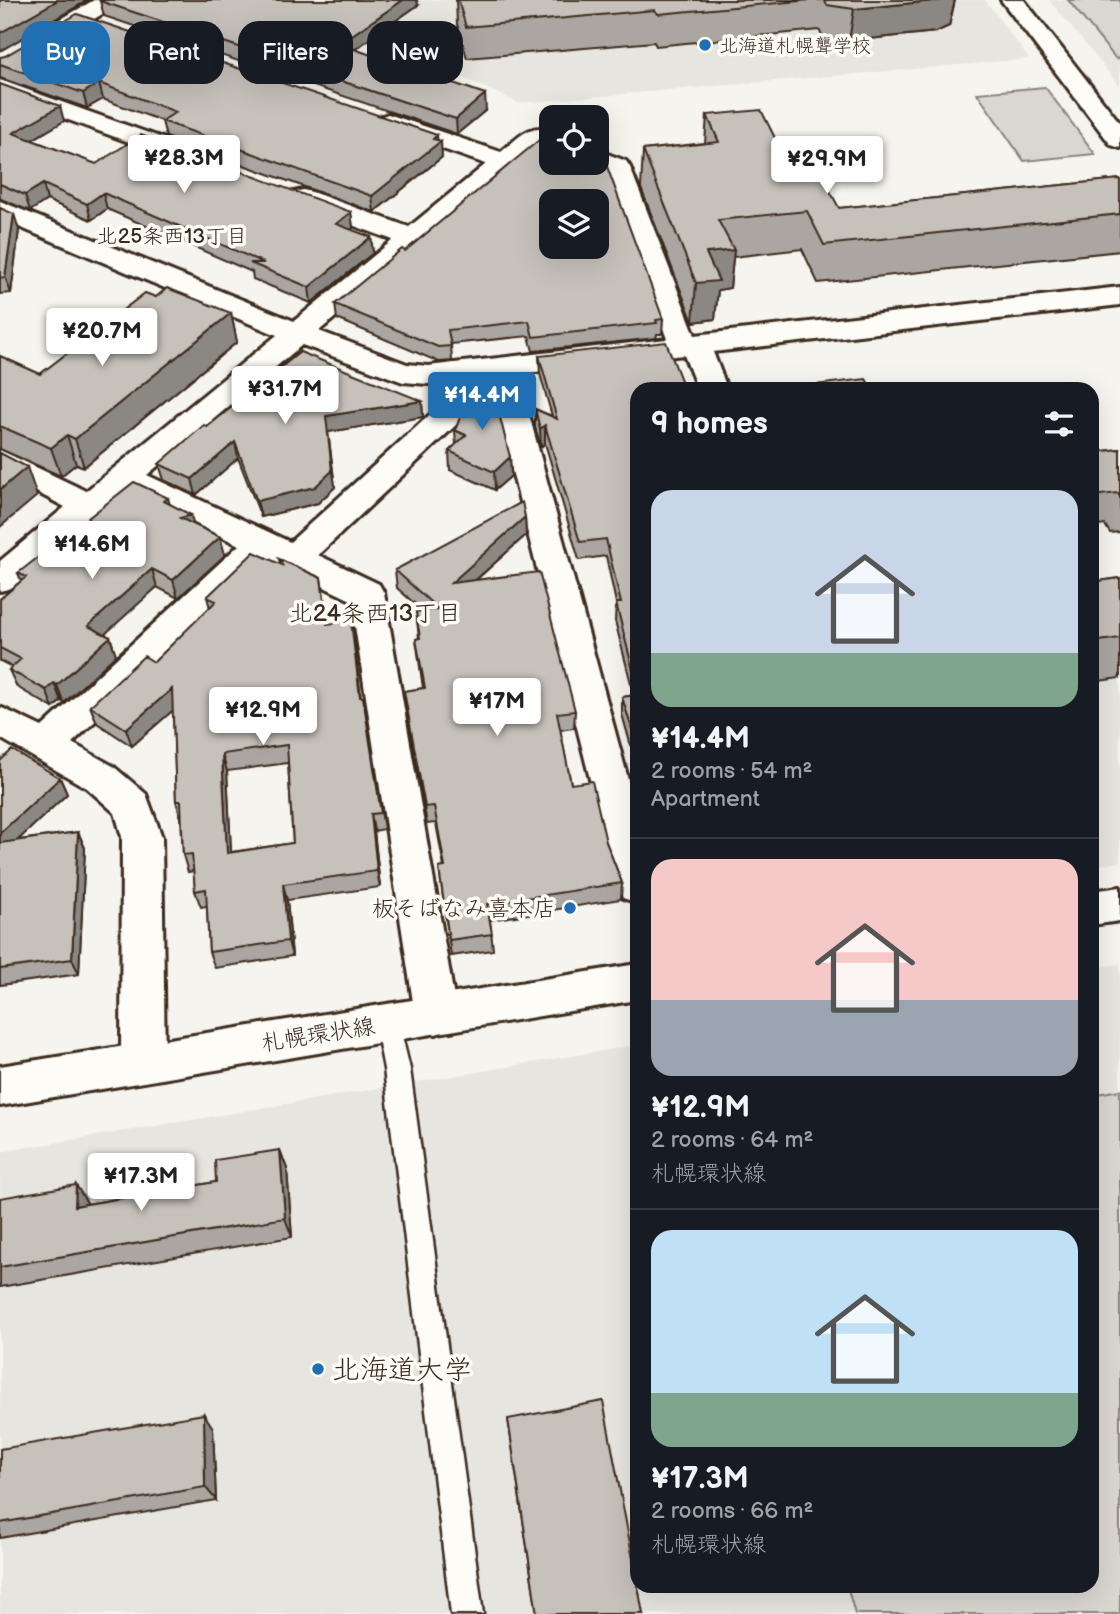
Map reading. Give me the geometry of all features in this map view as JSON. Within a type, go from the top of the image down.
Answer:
[{"type":"street","points":[[74,21],[110,0]]},
{"type":"street","points":[[1012,0],[1120,140]]},
{"type":"street","points":[[79,18],[88,21]]},
{"type":"street","points":[[0,87],[206,163]]},
{"type":"street","points":[[363,114],[505,162]]},
{"type":"street","points":[[0,579],[539,134]]},
{"type":"street","points":[[609,163],[618,167],[689,344],[709,382]]},
{"type":"street","points":[[284,191],[412,238]]},
{"type":"street","points":[[0,209],[403,373],[428,375],[1120,296]]},
{"type":"street","points":[[295,557],[502,366]]},
{"type":"street","points":[[502,366],[630,859]]},
{"type":"street","points":[[0,460],[89,506]]},
{"type":"street","points":[[124,477],[368,593],[436,1015]]},
{"type":"street","points":[[45,746],[262,543]]},
{"type":"street","points":[[0,721],[100,777],[132,804],[142,837],[143,1062]]},
{"type":"street","points":[[1099,907],[1120,904]]},
{"type":"street","name":"札幌環状線","points":[[0,1086],[630,983]]},
{"type":"lane","points":[[388,1023],[397,1069],[467,1614]]},
{"type":"shaded area","name":"北海道札幌聾学校","points":[[264,0],[985,0],[1029,59],[519,103],[463,78],[463,21],[367,21],[367,34],[353,29],[353,21],[329,21]]},
{"type":"shaded area","points":[[1049,0],[1120,0],[1120,86]]},
{"type":"shaded area","points":[[1068,0],[1120,0],[1120,58],[1116,59]]},
{"type":"shaded area","points":[[1045,87],[1095,154],[1024,161],[977,93]]},
{"type":"shaded area","points":[[1120,580],[1120,862],[1099,865],[1099,583]]},
{"type":"shaded area","name":"北海道大学","points":[[1120,964],[1120,1614],[0,1614],[0,1152],[630,1046],[630,1593],[1099,1593],[1099,967]]},
{"type":"shaded area","points":[[1120,1090],[1120,1614],[855,1614],[849,1593],[1099,1593],[1099,1094]]},
{"type":"building","points":[[0,0],[58,0],[21,21],[0,33]]},
{"type":"building","points":[[403,0],[372,21],[367,21],[367,25],[353,34],[353,21],[238,21],[238,47],[224,42],[224,21],[160,21],[100,1]]},
{"type":"building","points":[[458,0],[810,0],[658,14],[655,10],[466,27]]},
{"type":"building","points":[[824,0],[943,0],[854,9],[827,5]]},
{"type":"building","points":[[77,14],[98,21],[65,21]]},
{"type":"building","points":[[110,25],[124,30],[124,84],[224,84],[224,63],[238,68],[238,84],[285,84],[437,135],[433,139],[441,141],[372,196],[162,121],[176,112],[102,84],[110,84]]},
{"type":"building","points":[[21,47],[21,71],[0,64],[0,57]]},
{"type":"building","points":[[353,49],[367,54],[367,84],[456,84],[485,94],[456,119],[350,84],[353,84]]},
{"type":"building","points":[[0,84],[60,106],[13,133],[96,164],[141,135],[351,212],[336,224],[371,237],[309,287],[250,263],[264,263],[103,193],[87,204],[43,184],[25,195],[0,184]]},
{"type":"building","points":[[57,84],[97,84],[83,93]]},
{"type":"building","points":[[761,110],[776,140],[789,139],[806,171],[819,170],[839,208],[1120,179],[1120,214],[824,245],[807,211],[718,220],[734,250],[706,253],[719,281],[696,283],[643,150],[719,142],[707,115]]},
{"type":"building","points":[[539,140],[539,175],[609,175],[609,172],[663,319],[656,320],[657,323],[533,337],[529,321],[448,330],[451,346],[438,347],[335,304],[402,249],[405,251]]},
{"type":"building","points":[[0,208],[14,214],[5,277],[0,278]]},
{"type":"building","points":[[167,288],[231,313],[75,439],[67,435],[51,448],[0,426],[0,356],[40,374],[145,293],[156,297]]},
{"type":"building","points":[[666,342],[682,382],[630,382],[630,658],[616,603],[621,603],[606,539],[580,542],[545,425],[540,429],[535,409],[557,419],[539,356]]},
{"type":"building","points":[[300,352],[422,401],[326,416],[332,471],[315,487],[257,501],[235,442],[192,479],[159,464],[204,425],[207,427]]},
{"type":"building","points":[[866,379],[868,382],[840,382]]},
{"type":"building","points":[[482,385],[493,390],[510,457],[494,472],[449,451],[466,435],[455,430],[468,398]]},
{"type":"building","points":[[1120,449],[1120,497],[1118,493],[1099,495],[1099,452]]},
{"type":"building","points":[[0,453],[27,467],[0,490]]},
{"type":"building","points":[[134,482],[168,498],[164,501],[191,515],[180,518],[220,537],[173,580],[152,569],[88,626],[110,637],[57,685],[54,683],[46,690],[9,670],[21,659],[0,648],[0,599],[26,577],[18,573]]},
{"type":"building","points":[[522,502],[525,517],[451,583],[539,572],[575,711],[557,713],[571,784],[592,781],[606,842],[622,883],[487,904],[492,934],[449,940],[439,868],[445,867],[434,806],[425,807],[404,691],[425,688],[416,639],[420,638],[416,612],[438,609],[395,570]]},
{"type":"building","points":[[254,552],[282,565],[279,559],[321,578],[327,624],[351,621],[360,697],[363,697],[381,813],[371,814],[377,871],[283,884],[288,941],[209,952],[206,889],[195,891],[192,854],[183,855],[181,801],[176,801],[172,689],[126,729],[90,706],[144,656],[154,662],[216,601],[207,597]],"holes":[[[287,745],[293,843],[227,853],[222,754]]]},
{"type":"building","points":[[1120,578],[1120,638],[1099,641],[1099,581]]},
{"type":"building","points":[[630,696],[630,723],[622,697]]},
{"type":"building","points":[[12,750],[60,778],[0,833],[0,761]]},
{"type":"building","points":[[78,832],[72,959],[0,969],[0,843]]},
{"type":"building","points":[[280,1150],[285,1218],[0,1267],[0,1198],[76,1185],[75,1206],[216,1182],[215,1160]]},
{"type":"building","points":[[603,1401],[630,1543],[630,1593],[639,1593],[643,1614],[537,1614],[508,1419]]},
{"type":"building","points":[[204,1414],[205,1487],[0,1523],[0,1449]]},
{"type":"place","name":"北海道札幌聾学校","points":[[705,45]]},
{"type":"place","name":"板そばなみ喜本店","points":[[570,908]]},
{"type":"place","name":"北海道大学","points":[[318,1369]]},
{"type":"district","name":"北25条西13丁目","points":[[172,236]]},
{"type":"district","name":"北24条西13丁目","points":[[375,613]]}]
